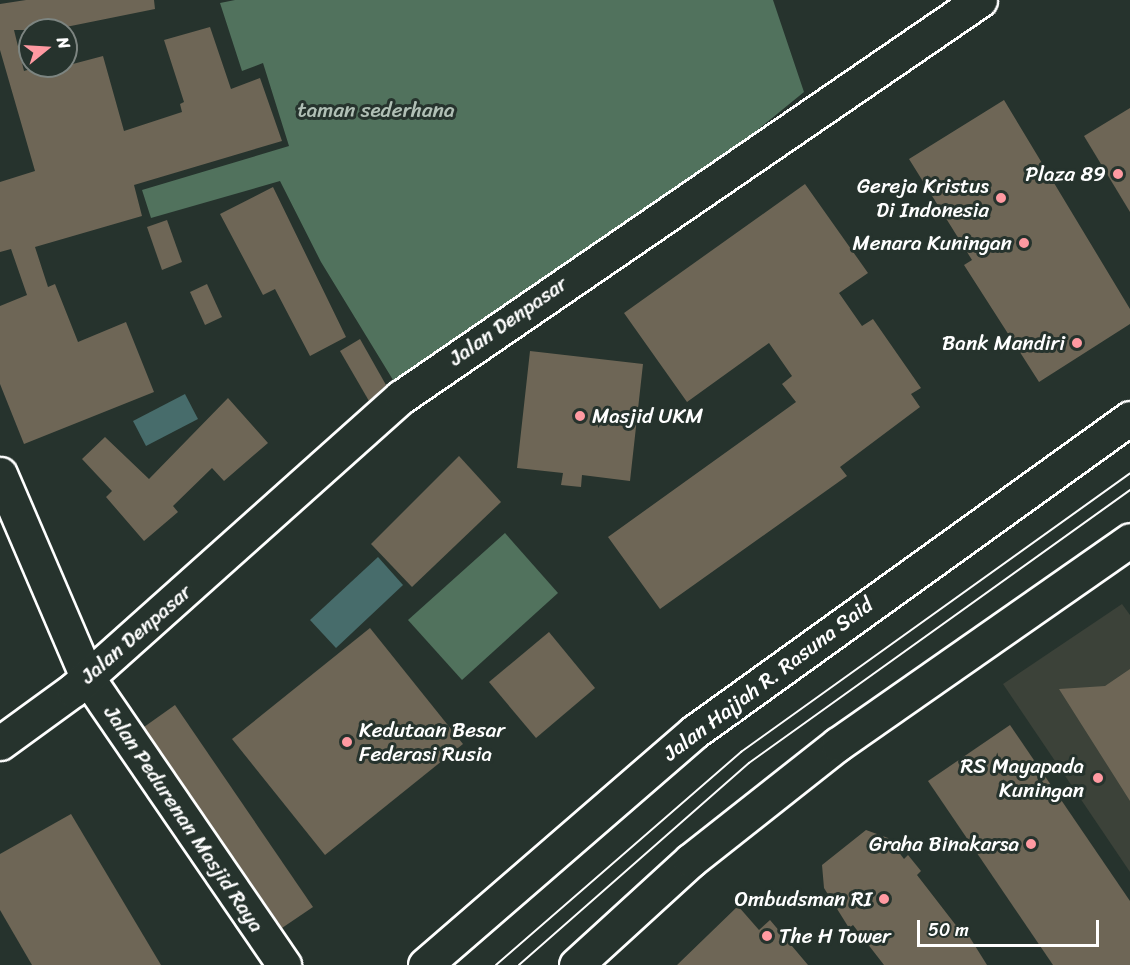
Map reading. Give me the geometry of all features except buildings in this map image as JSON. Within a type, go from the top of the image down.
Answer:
[{"type":"street","name":"Jalan Denpasar","points":[[0,743],[80,683],[401,397],[980,0]]},
{"type":"street","name":"Jalan Hajjah R. Rasuna Said","points":[[425,965],[694,732],[1130,418]]},
{"type":"street","name":"Jalan Pedurenan Masjid Raya","points":[[0,474],[80,683],[284,965]]},
{"type":"street","name":"Jalan Pedurenan Masjid Raya","points":[[0,508],[80,683],[262,965]]},
{"type":"street","points":[[576,965],[691,860],[838,744],[1130,540]]},
{"type":"shaded area","name":"RS Mayapada Kuningan","points":[[1122,604],[1130,615],[1130,872],[1003,684]]},
{"type":"green space","name":"taman sederhana","points":[[235,0],[773,0],[804,92],[722,159],[401,393],[321,262],[280,181],[151,218],[142,190],[289,146],[263,63],[242,71],[220,3]]},
{"type":"green space","points":[[505,533],[558,593],[462,680],[408,620]]},
{"type":"water","points":[[185,394],[198,419],[146,446],[133,421]]},
{"type":"water","points":[[378,557],[403,585],[336,648],[310,620]]},
{"type":"tram line","points":[[496,965],[741,752],[1130,474]]},
{"type":"tram line","points":[[519,965],[749,763],[1130,490]]},
{"type":"place","name":"Plaza 89","points":[[1118,174]]},
{"type":"place","name":"Gereja Kristus Di Indonesia","points":[[1001,198]]},
{"type":"place","name":"Menara Kuningan","points":[[1024,243]]},
{"type":"place","name":"Bank Mandiri","points":[[1077,343]]},
{"type":"place","name":"Masjid UKM","points":[[580,416]]},
{"type":"place","name":"Kedutaan Besar Federasi Rusia","points":[[347,742]]},
{"type":"place","name":"RS Mayapada Kuningan","points":[[1098,778]]},
{"type":"place","name":"Graha Binakarsa","points":[[1031,844]]},
{"type":"place","name":"Ombudsman RI","points":[[884,899]]},
{"type":"place","name":"The H Tower","points":[[767,936]]}]
